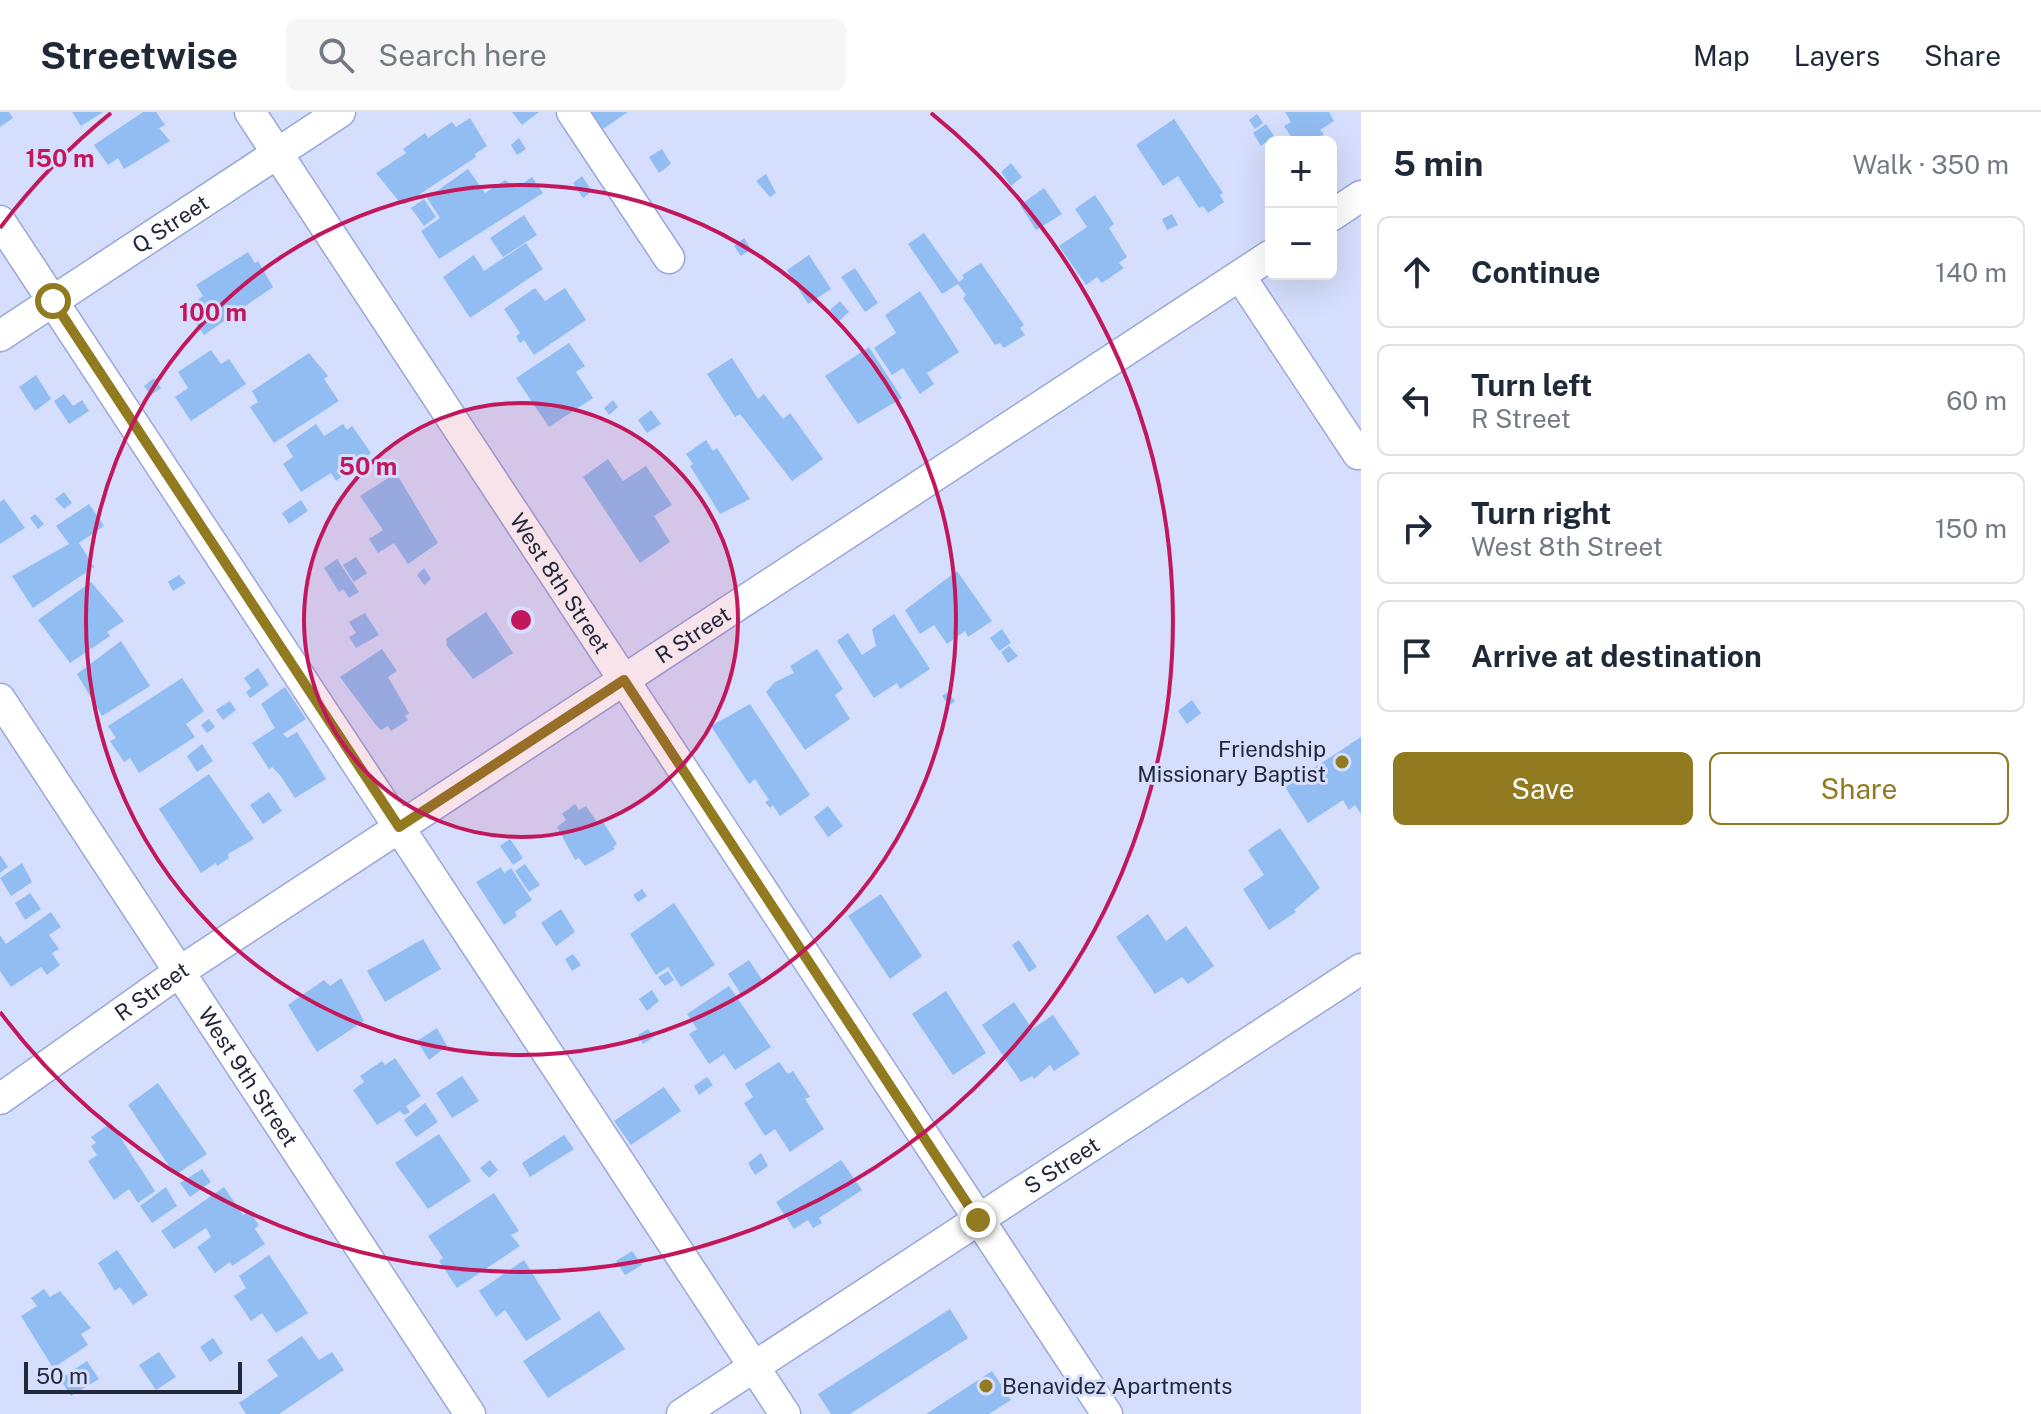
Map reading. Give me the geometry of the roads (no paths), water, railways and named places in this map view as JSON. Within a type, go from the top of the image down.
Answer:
[{"type":"street","name":"West 8th Street","points":[[250,112],[1107,1414]]},
{"type":"street","name":"Q Street","points":[[0,336],[340,112]]},
{"type":"street","points":[[572,112],[669,258]]},
{"type":"street","points":[[1337,212],[1361,196]]},
{"type":"street","points":[[0,221],[785,1414]]},
{"type":"street","name":"R Street","points":[[0,1099],[179,972],[1265,259]]},
{"type":"street","points":[[1240,276],[1358,454]]},
{"type":"street","name":"West 9th Street","points":[[0,699],[470,1414]]},
{"type":"street","name":"S Street","points":[[682,1414],[1361,969]]},
{"type":"place","name":"Friendship Missionary Baptist","points":[[1342,762]]},
{"type":"place","name":"Benavidez Apartments","points":[[986,1386]]}]
